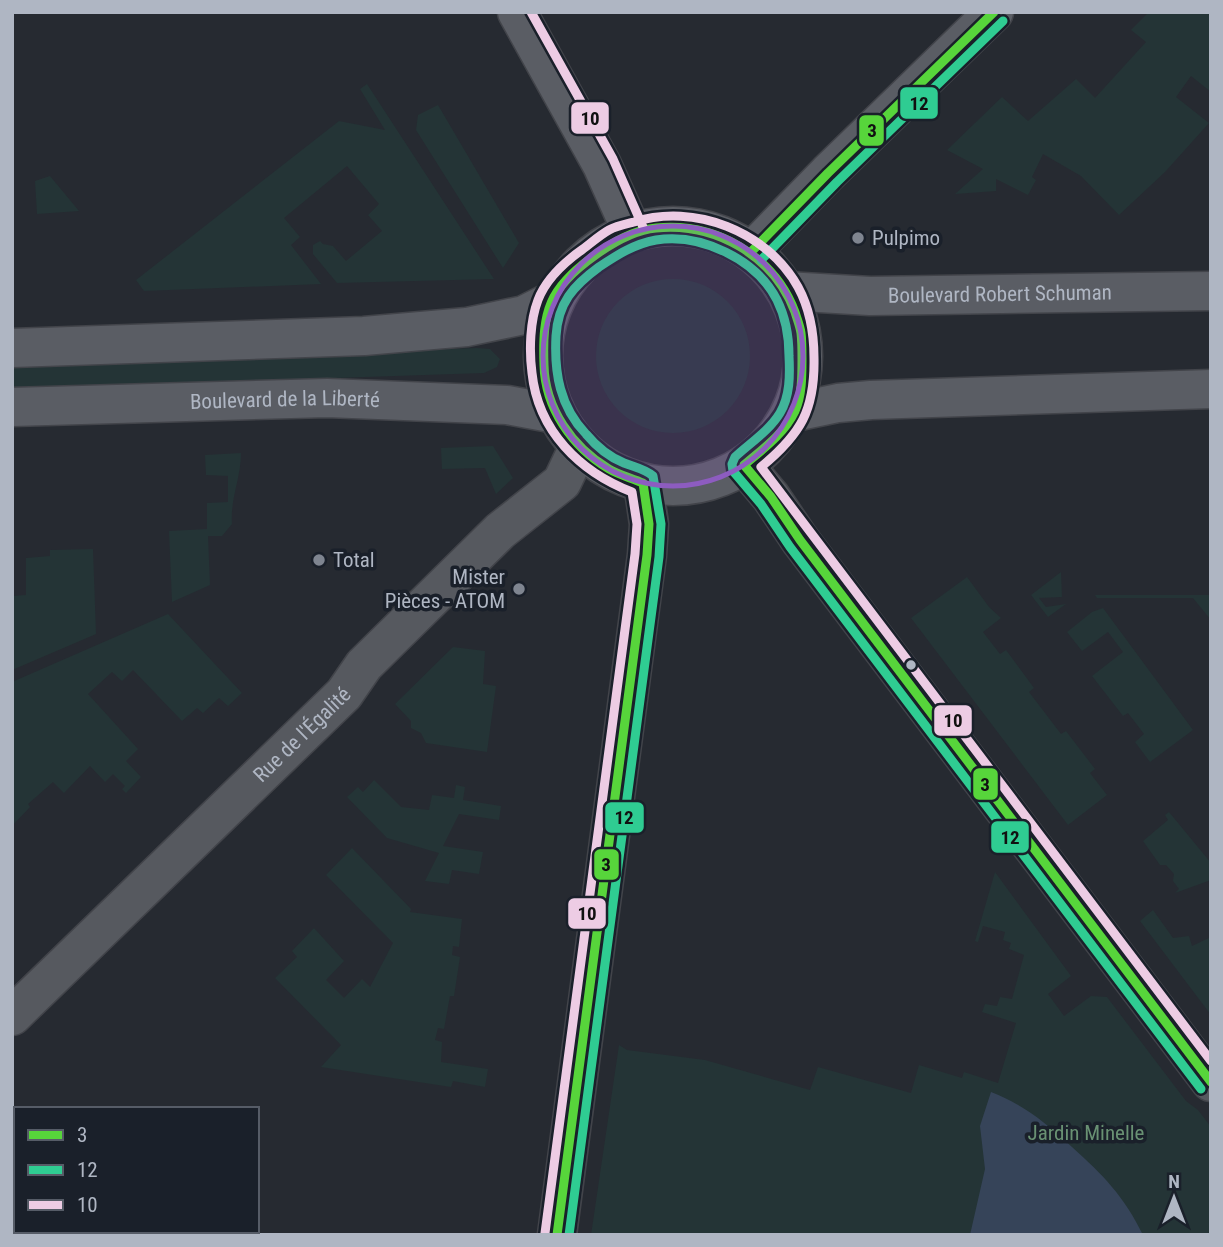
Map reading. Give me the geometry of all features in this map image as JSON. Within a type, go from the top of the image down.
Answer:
[{"type":"main road","points":[[517,12],[602,165],[632,232]]},
{"type":"main road","points":[[752,251],[994,12]]},
{"type":"main road","points":[[12,348],[364,336],[467,327],[524,315],[550,302],[568,278],[596,250],[632,232],[660,226],[690,226],[722,234],[752,251],[771,269],[786,291],[797,312],[804,354],[795,411],[771,442],[744,465],[712,480],[678,486],[643,482],[608,469],[579,446],[556,414],[545,381],[542,347],[550,302]]},
{"type":"main road","name":"Boulevard Robert Schuman","points":[[786,291],[870,296],[1211,291]]},
{"type":"main road","points":[[795,411],[871,400],[1211,389]]},
{"type":"main road","name":"Boulevard de la Liberté","points":[[12,407],[327,398],[507,405],[556,414]]},
{"type":"street","name":"Rue de l'Égalité","points":[[12,1016],[344,694],[364,665],[500,531],[562,482],[579,446]]},
{"type":"street","points":[[744,465],[771,497],[800,540],[1211,1082]]},
{"type":"street","points":[[557,1235],[647,555],[649,524],[643,482]]},
{"type":"highlighted area","points":[[690,226],[722,234],[752,251],[786,291],[797,312],[804,354],[799,397],[785,426],[744,465],[712,480],[678,486],[643,483],[608,469],[579,446],[556,414],[545,381],[543,347],[550,302],[596,250],[632,232]]},
{"type":"green space","points":[[1149,12],[1211,12],[1211,92],[1191,76],[1176,97],[1209,123],[1165,172],[1119,215],[1081,176],[1043,154],[1032,177],[1036,180],[1028,195],[996,179],[996,191],[955,194],[983,169],[947,150],[1002,97],[1028,121],[1076,79],[1095,98],[1146,42],[1131,30]]},
{"type":"green space","points":[[367,84],[494,279],[337,283],[313,254],[313,245],[320,241],[333,246],[346,261],[382,231],[368,215],[379,204],[347,166],[284,218],[300,237],[291,245],[321,284],[144,291],[136,280],[339,121],[385,130],[360,89]]},
{"type":"green space","points":[[438,105],[519,243],[503,268],[416,130],[418,115]]},
{"type":"green space","points":[[50,176],[79,211],[37,214],[35,181]]},
{"type":"green space","points":[[673,279],[703,285],[728,301],[744,326],[750,356],[744,386],[728,411],[703,427],[673,433],[643,427],[618,411],[602,386],[596,356],[602,326],[618,301],[643,285]]},
{"type":"green space","points":[[490,349],[500,359],[497,367],[484,373],[12,389],[12,364]]},
{"type":"green space","points":[[493,446],[513,478],[496,494],[485,468],[442,469],[441,448]]},
{"type":"green space","points":[[241,453],[232,524],[222,536],[208,536],[210,585],[172,602],[169,531],[207,529],[207,503],[228,502],[228,476],[206,475],[205,455]]},
{"type":"green space","points":[[93,549],[96,634],[12,670],[12,566],[13,596],[26,595],[26,558],[50,556],[50,550]]},
{"type":"green space","points":[[1061,572],[1062,597],[1039,598],[1046,607],[1066,604],[1048,617],[1031,595]]},
{"type":"green space","points":[[967,577],[989,607],[1001,618],[983,632],[1000,654],[1006,650],[1034,688],[1029,692],[1061,734],[1066,731],[1095,769],[1090,773],[1107,795],[1068,825],[911,618]]},
{"type":"green space","points":[[1095,595],[1211,595],[1211,620],[1193,598],[1097,598]]},
{"type":"green space","points":[[1103,608],[1193,730],[1150,762],[1135,742],[1144,734],[1128,713],[1123,716],[1092,676],[1123,652],[1108,632],[1082,651],[1067,632],[1092,612]]},
{"type":"green space","points":[[168,614],[242,693],[228,706],[219,698],[203,713],[197,708],[182,721],[133,670],[122,681],[112,672],[88,694],[138,749],[126,761],[141,777],[126,793],[122,789],[125,786],[113,774],[105,782],[90,766],[64,793],[53,782],[28,804],[30,807],[12,826],[12,682]]},
{"type":"green space","points":[[453,647],[485,651],[483,684],[496,686],[487,752],[426,743],[421,733],[411,728],[411,721],[395,704]]},
{"type":"green space","points":[[374,780],[401,807],[429,810],[432,795],[454,798],[456,785],[465,787],[463,800],[501,806],[499,820],[459,814],[443,846],[483,852],[479,874],[452,870],[449,884],[425,881],[439,853],[387,838],[347,797],[358,787],[363,792]]},
{"type":"green space","points":[[1169,812],[1211,863],[1211,880],[1175,893],[1179,889],[1173,881],[1174,874],[1166,865],[1160,865],[1143,841],[1168,820],[1165,815]]},
{"type":"green space","points":[[352,848],[411,909],[410,912],[462,919],[459,947],[453,946],[452,955],[460,957],[454,996],[450,996],[444,1029],[438,1028],[435,1040],[442,1042],[441,1062],[488,1069],[485,1087],[453,1081],[451,1087],[321,1067],[341,1045],[275,978],[297,957],[292,951],[314,928],[344,961],[326,980],[344,998],[362,979],[370,987],[393,943],[326,875]]},
{"type":"green space","name":"Jardin Minelle","points":[[995,872],[1071,976],[1048,994],[1064,1016],[1091,996],[1107,997],[1186,1101],[1198,1110],[1211,1127],[1211,1235],[591,1235],[619,1045],[627,1050],[705,1060],[810,1090],[818,1067],[911,1093],[919,1065],[962,1078],[964,1072],[998,1083],[1016,1023],[982,1012],[985,1004],[997,1006],[1000,997],[1012,999],[1024,955],[1009,949],[1011,943],[1003,940],[1005,932],[983,926],[978,942],[975,941]]},
{"type":"green space","points":[[1153,910],[1173,938],[1189,936],[1192,946],[1211,937],[1211,1015],[1140,921]]},
{"type":"green space","points":[[14,1216],[14,1233],[128,1233],[12,1235]]},
{"type":"water","points":[[991,1092],[1034,1115],[1083,1157],[1120,1197],[1143,1235],[970,1235],[985,1169],[980,1126]]},
{"type":"transit line","name":"10","points":[[531,12],[613,159],[643,227]]},
{"type":"transit line","name":"3","points":[[752,251],[994,12]]},
{"type":"transit line","name":"12","points":[[761,260],[1003,21]]},
{"type":"transit line","name":"10","points":[[545,1233],[637,524],[632,492],[613,484],[579,461],[553,431],[536,394],[531,364],[531,336],[538,300],[551,278],[570,259],[599,237],[624,224],[657,217],[704,219],[727,226],[748,237],[785,267],[806,304],[813,339],[814,376],[803,420],[796,432],[761,467],[1211,1061]]},
{"type":"transit line","name":"3","points":[[557,1235],[649,524],[643,483],[613,471],[583,450],[555,411],[549,396],[544,365],[545,330],[551,302],[567,279],[608,246],[647,229],[678,228],[721,237],[758,259],[773,274],[785,292],[801,333],[802,372],[799,399],[785,427],[744,465],[771,497],[800,540],[1211,1082]]},
{"type":"transit line","name":"12","points":[[569,1235],[659,557],[661,524],[653,476],[618,461],[603,451],[577,424],[570,412],[560,389],[556,363],[557,324],[568,296],[582,281],[619,254],[656,240],[673,239],[709,245],[741,261],[768,285],[780,307],[786,328],[788,393],[776,419],[735,457],[733,471],[761,504],[790,547],[1201,1089]]},
{"type":"place","name":"Pulpimo","points":[[858,238]]},
{"type":"place","name":"Total","points":[[319,560]]},
{"type":"place","name":"Mister Pièces - ATOM","points":[[519,589]]}]
